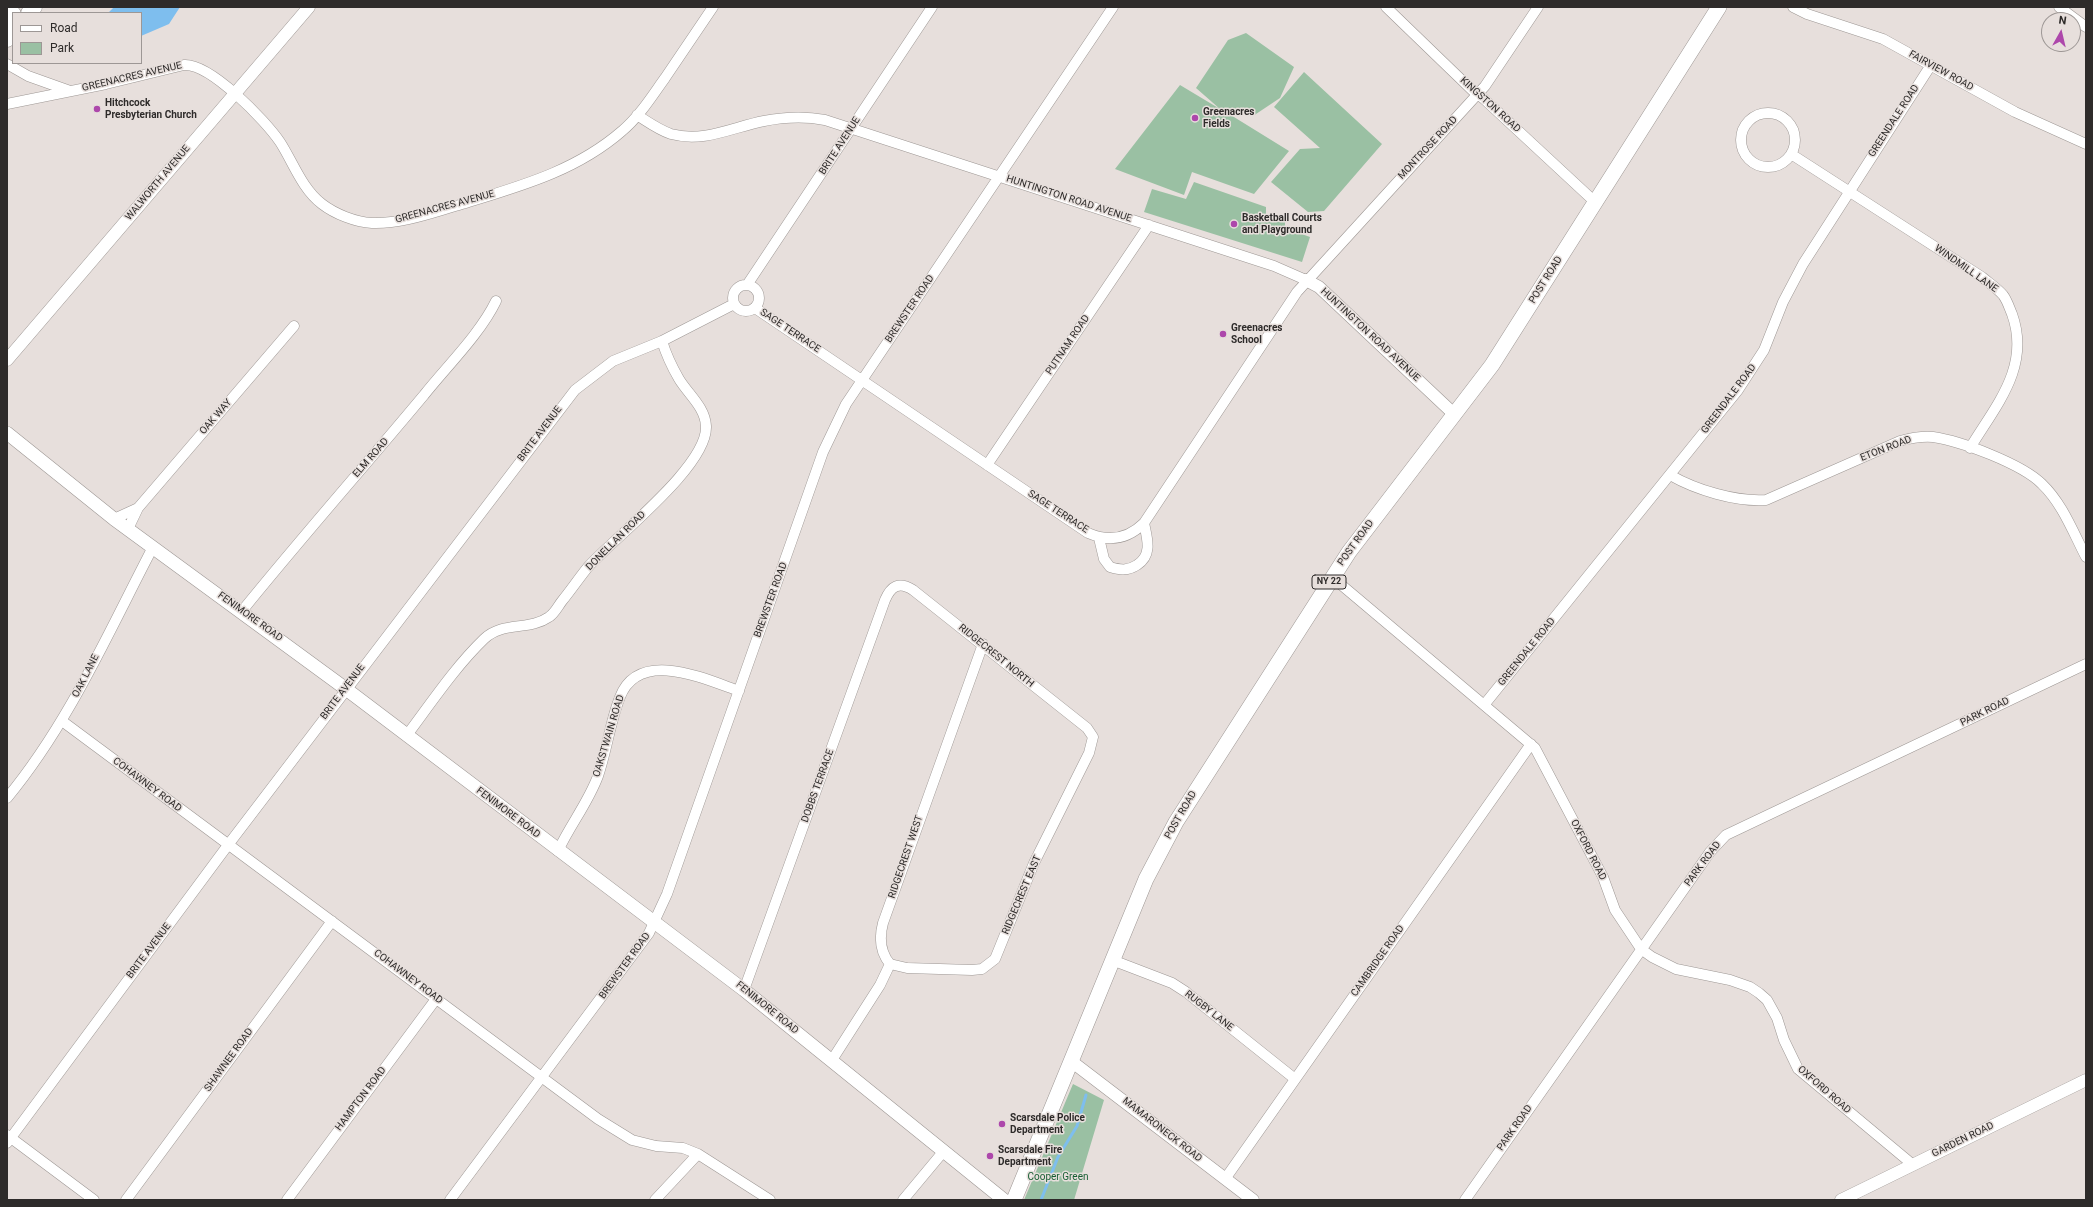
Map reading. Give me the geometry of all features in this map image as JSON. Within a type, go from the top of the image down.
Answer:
[{"type":"main road","name":"POST ROAD","points":[[1014,1200],[1146,879],[1176,822],[1332,577],[1371,523],[1492,365],[1719,7]]},
{"type":"main road","name":"FENIMORE ROAD","points":[[7,433],[128,529],[346,689],[744,990],[1004,1200]]},
{"type":"street","name":"WALWORTH AVENUE","points":[[7,360],[309,7]]},
{"type":"street","name":"GREENACRES AVENUE","points":[[7,64],[28,76],[70,91],[189,64],[208,72],[253,111],[275,136],[314,198],[342,216],[371,223],[402,221],[432,213],[550,175],[596,151],[624,130],[650,99],[713,7]]},
{"type":"street","name":"BRITE AVENUE","points":[[8,1138],[346,689],[575,390],[613,361],[662,341],[734,304],[734,293],[740,287],[747,286],[932,7]]},
{"type":"street","name":"BREWSTER ROAD","points":[[450,1200],[650,933],[667,894],[823,452],[846,404],[1113,7]]},
{"type":"street","name":"KINGSTON ROAD","points":[[1386,7],[1596,202]]},
{"type":"street","name":"MONTROSE ROAD","points":[[1306,280],[1478,94],[1538,7]]},
{"type":"street","name":"FAIRVIEW ROAD","points":[[1793,7],[1807,14],[1883,39],[2015,112],[2086,144]]},
{"type":"street","points":[[2059,7],[2086,27]]},
{"type":"street","name":"GREENDALE ROAD","points":[[1484,705],[1752,371],[1764,350],[1783,302],[1803,264],[1931,65]]},
{"type":"street","points":[[7,104],[70,91]]},
{"type":"street","points":[[1761,114],[1778,115],[1791,126],[1794,135],[1794,145],[1791,154],[1782,163],[1775,166],[1765,167],[1754,163],[1748,158],[1742,146],[1743,130],[1747,122],[1761,114]]},
{"type":"street","name":"HUNTINGTON ROAD AVENUE","points":[[637,115],[663,131],[687,137],[708,136],[762,121],[789,117],[814,118],[852,128],[1274,266],[1319,286],[1455,415]]},
{"type":"street","name":"WINDMILL LANE","points":[[1791,154],[1982,277],[1998,290],[2008,305],[2017,332],[2018,350],[2013,374],[1970,448]]},
{"type":"street","name":"PUTNAM ROAD","points":[[987,465],[1149,224]]},
{"type":"street","name":"SAGE TERRACE","points":[[755,308],[1088,533],[1099,538],[1118,538],[1128,535],[1144,523],[1306,280]]},
{"type":"street","points":[[734,304],[743,311],[748,311],[755,308],[759,296],[755,289],[747,286]]},
{"type":"street","name":"ELM ROAD","points":[[242,612],[297,543],[383,444],[477,330],[496,301]]},
{"type":"street","name":"OAK WAY","points":[[128,529],[138,508],[294,326]]},
{"type":"street","name":"DONELLAN ROAD","points":[[407,736],[457,670],[485,638],[497,630],[537,622],[550,617],[588,568],[651,506],[689,466],[696,456],[706,434],[702,410],[680,380],[662,341]]},
{"type":"street","name":"ETON ROAD","points":[[1670,475],[1679,480],[1726,497],[1756,500],[1773,498],[1900,441],[1915,437],[1934,438],[1970,448],[2021,468],[2043,484],[2056,502],[2086,556]]},
{"type":"street","name":"OAK WAY","points":[[114,518],[138,508]]},
{"type":"street","points":[[1099,538],[1104,558],[1110,567],[1127,570],[1141,563],[1146,557],[1148,540],[1144,523]]},
{"type":"street","name":"OAK LANE","points":[[7,798],[40,757],[62,721],[153,547]]},
{"type":"street","name":"OXFORD ROAD","points":[[1332,577],[1530,744],[1551,777],[1603,877],[1615,910],[1641,949],[1652,957],[1676,969],[1735,981],[1759,993],[1767,1000],[1777,1018],[1784,1040],[1798,1069],[1912,1164]]},
{"type":"street","name":"RIDGECREST NORTH","points":[[896,585],[907,586],[913,590],[1093,734]]},
{"type":"street","name":"DOBBS TERRACE","points":[[744,990],[885,600],[890,589],[896,585]]},
{"type":"street","name":"RIDGECREST WEST","points":[[890,964],[882,951],[880,935],[883,924],[982,644]]},
{"type":"street","name":"PARK ROAD","points":[[1465,1200],[1710,852],[1726,835],[2086,664]]},
{"type":"street","name":"OAKSTWAIN ROAD","points":[[558,850],[584,804],[597,776],[617,704],[623,689],[633,679],[651,672],[667,669],[690,674],[739,691]]},
{"type":"street","name":"COHAWNEY ROAD","points":[[62,721],[598,1119],[632,1140],[656,1146],[683,1148],[698,1154],[770,1200]]},
{"type":"street","name":"RIDGECREST EAST","points":[[890,964],[907,968],[972,970],[982,969],[995,959],[1034,863],[1089,753],[1093,734]]},
{"type":"street","name":"CAMBRIDGE ROAD","points":[[1225,1179],[1530,744]]},
{"type":"street","name":"SHAWNEE ROAD","points":[[126,1200],[332,921]]},
{"type":"street","name":"RUGBY LANE","points":[[1112,960],[1172,984],[1186,992],[1295,1079]]},
{"type":"street","points":[[832,1060],[880,985],[890,964]]},
{"type":"street","name":"HAMPTON ROAD","points":[[287,1200],[436,999]]},
{"type":"street","name":"MAMARONECK ROAD","points":[[1071,1061],[1251,1200]]},
{"type":"street","name":"GARDEN ROAD","points":[[1841,1200],[2086,1080]]},
{"type":"street","points":[[8,1138],[94,1200]]},
{"type":"street","points":[[903,1200],[943,1152]]},
{"type":"street","points":[[655,1200],[698,1154]]},
{"type":"green space","name":"Greenacres Fields","points":[[1246,33],[1294,67],[1280,98],[1253,116],[1221,109],[1289,151],[1254,194],[1192,172],[1184,195],[1115,169],[1180,85],[1220,109],[1196,88],[1228,40]]},
{"type":"green space","points":[[1304,72],[1382,144],[1324,211],[1308,212],[1271,182],[1300,149],[1320,148],[1274,107]]},
{"type":"green space","name":"Basketball Courts and Playground","points":[[1194,182],[1266,207],[1266,214],[1285,220],[1285,228],[1310,237],[1302,262],[1144,212],[1152,189],[1186,199]]},
{"type":"green space","name":"Cooper Green","points":[[1073,1084],[1104,1100],[1074,1200],[1024,1200]]},
{"type":"water","points":[[114,7],[180,7],[169,24],[142,36],[142,12],[109,12]]},
{"type":"waterway","points":[[1041,1200],[1058,1157],[1077,1126],[1086,1095]]},
{"type":"place","name":"Hitchcock Presbyterian Church","points":[[97,109]]},
{"type":"place","name":"Greenacres Fields","points":[[1195,118]]},
{"type":"place","name":"Basketball Courts and Playground","points":[[1234,224]]},
{"type":"place","name":"Greenacres School","points":[[1223,334]]},
{"type":"place","name":"Scarsdale Police Department","points":[[1002,1124]]},
{"type":"place","name":"Scarsdale Fire Department","points":[[990,1156]]}]
